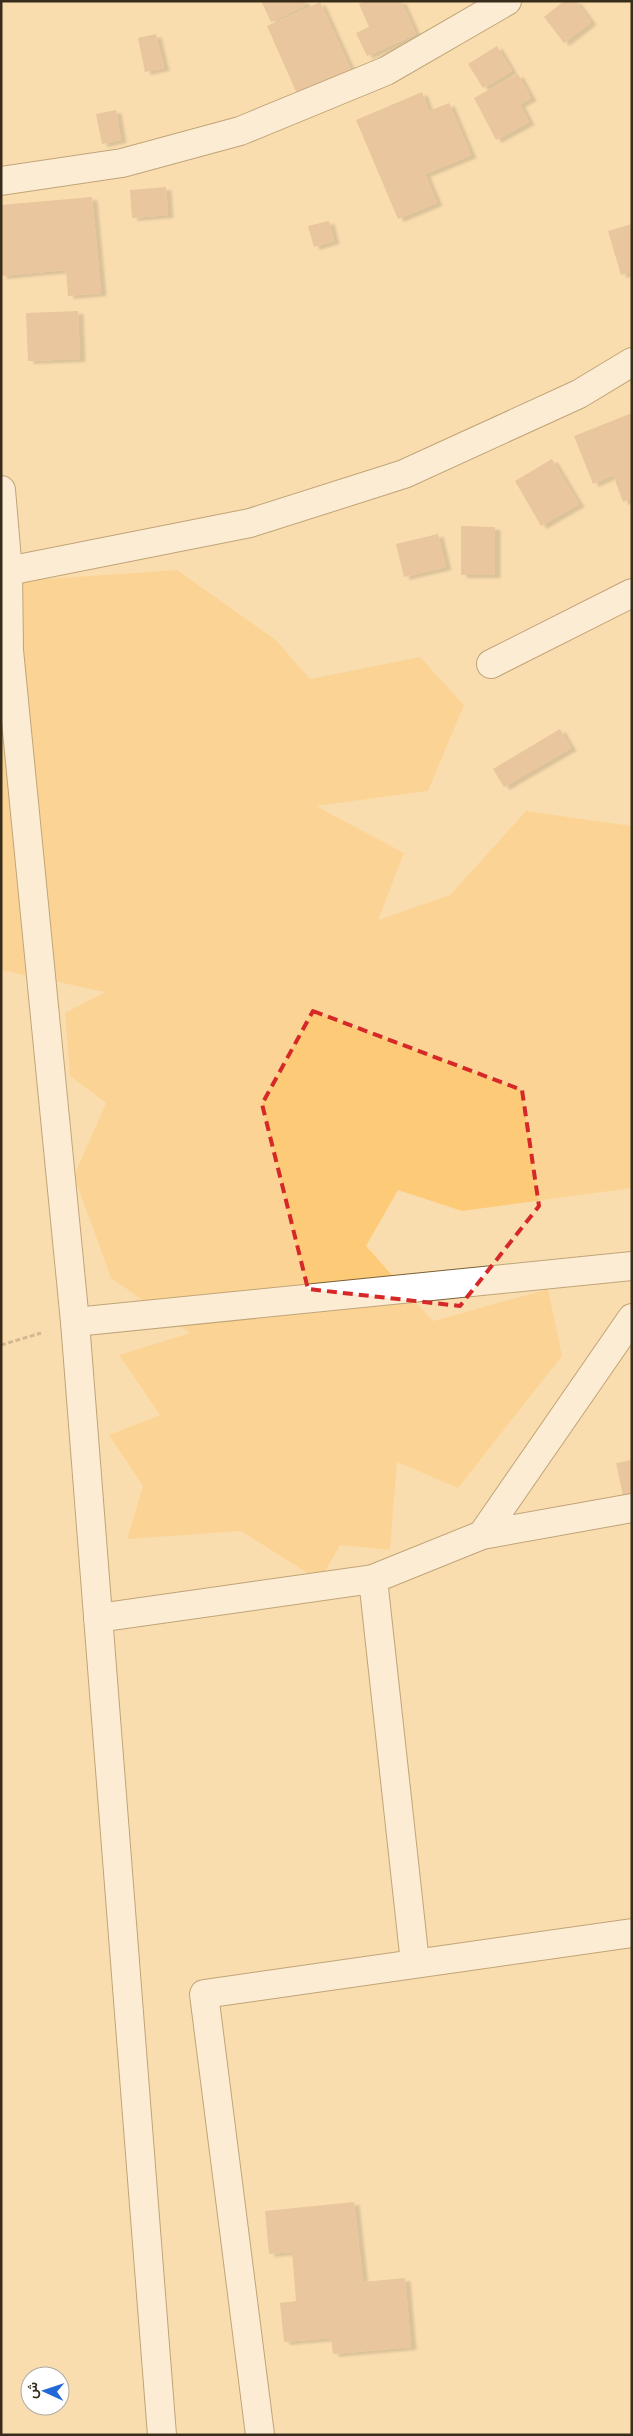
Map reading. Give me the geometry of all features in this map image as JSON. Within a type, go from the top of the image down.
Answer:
[{"type":"street","points":[[1,181],[122,163],[240,131],[386,71],[507,1]]},
{"type":"street","points":[[8,571],[250,523],[404,474],[579,394],[632,362]]},
{"type":"street","points":[[1,490],[8,571],[5,649],[74,1322],[162,2435]]},
{"type":"street","points":[[491,664],[632,594]]},
{"type":"street","points":[[74,1322],[632,1266]]},
{"type":"street","points":[[482,1535],[632,1318]]},
{"type":"street","points":[[98,1618],[373,1579],[482,1535],[632,1508]]},
{"type":"street","points":[[373,1579],[415,1962]]},
{"type":"street","points":[[260,2435],[204,1994],[415,1962],[632,1933]]},
{"type":"path","points":[[1,1345],[74,1322]]},
{"type":"highlighted area","points":[[313,1011],[522,1090],[539,1206],[460,1306],[308,1289],[262,1104]]},
{"type":"shaded area","points":[[177,570],[276,640],[310,679],[420,657],[464,705],[428,791],[316,806],[404,853],[378,920],[450,895],[526,811],[632,826],[632,1188],[462,1211],[398,1190],[366,1246],[433,1321],[548,1289],[562,1356],[458,1488],[397,1462],[390,1550],[340,1545],[320,1581],[241,1531],[127,1539],[143,1486],[109,1435],[160,1415],[119,1355],[190,1333],[111,1278],[74,1176],[106,1103],[70,1076],[65,1013],[105,992],[1,970],[1,582]]},
{"type":"building","points":[[261,1],[304,1],[306,5],[271,22]]},
{"type":"building","points":[[364,1],[401,1],[416,34],[367,56],[356,33],[369,27],[359,4]]},
{"type":"building","points":[[564,1],[576,1],[591,22],[564,43],[544,17]]},
{"type":"building","points":[[320,2],[352,72],[298,96],[267,26]]},
{"type":"building","points":[[156,34],[164,68],[145,72],[138,38]]},
{"type":"building","points":[[497,46],[512,71],[483,88],[468,64]]},
{"type":"building","points":[[518,74],[531,98],[520,104],[529,122],[496,140],[474,98]]},
{"type":"building","points":[[422,92],[429,111],[449,103],[471,155],[425,174],[437,203],[398,219],[356,120]]},
{"type":"building","points":[[116,110],[121,140],[102,144],[96,114]]},
{"type":"building","points":[[166,187],[168,215],[132,218],[130,190]]},
{"type":"building","points":[[92,197],[101,293],[68,296],[66,270],[1,276],[1,205]]},
{"type":"building","points":[[329,221],[334,241],[314,247],[308,226]]},
{"type":"building","points":[[632,224],[632,272],[621,275],[608,231]]},
{"type":"building","points":[[78,311],[80,359],[28,361],[26,313]]},
{"type":"building","points":[[632,413],[632,498],[623,502],[613,475],[593,484],[574,436]]},
{"type":"building","points":[[552,459],[579,504],[541,526],[515,481]]},
{"type":"building","points":[[461,526],[495,527],[495,575],[461,575]]},
{"type":"building","points":[[438,534],[446,567],[404,577],[396,544]]},
{"type":"building","points":[[560,729],[571,748],[504,787],[493,769]]},
{"type":"building","points":[[632,1460],[632,1498],[624,1500],[616,1463]]},
{"type":"building","points":[[354,2202],[363,2282],[405,2278],[411,2347],[333,2354],[331,2338],[284,2342],[280,2303],[296,2301],[292,2252],[269,2254],[265,2211]]}]
